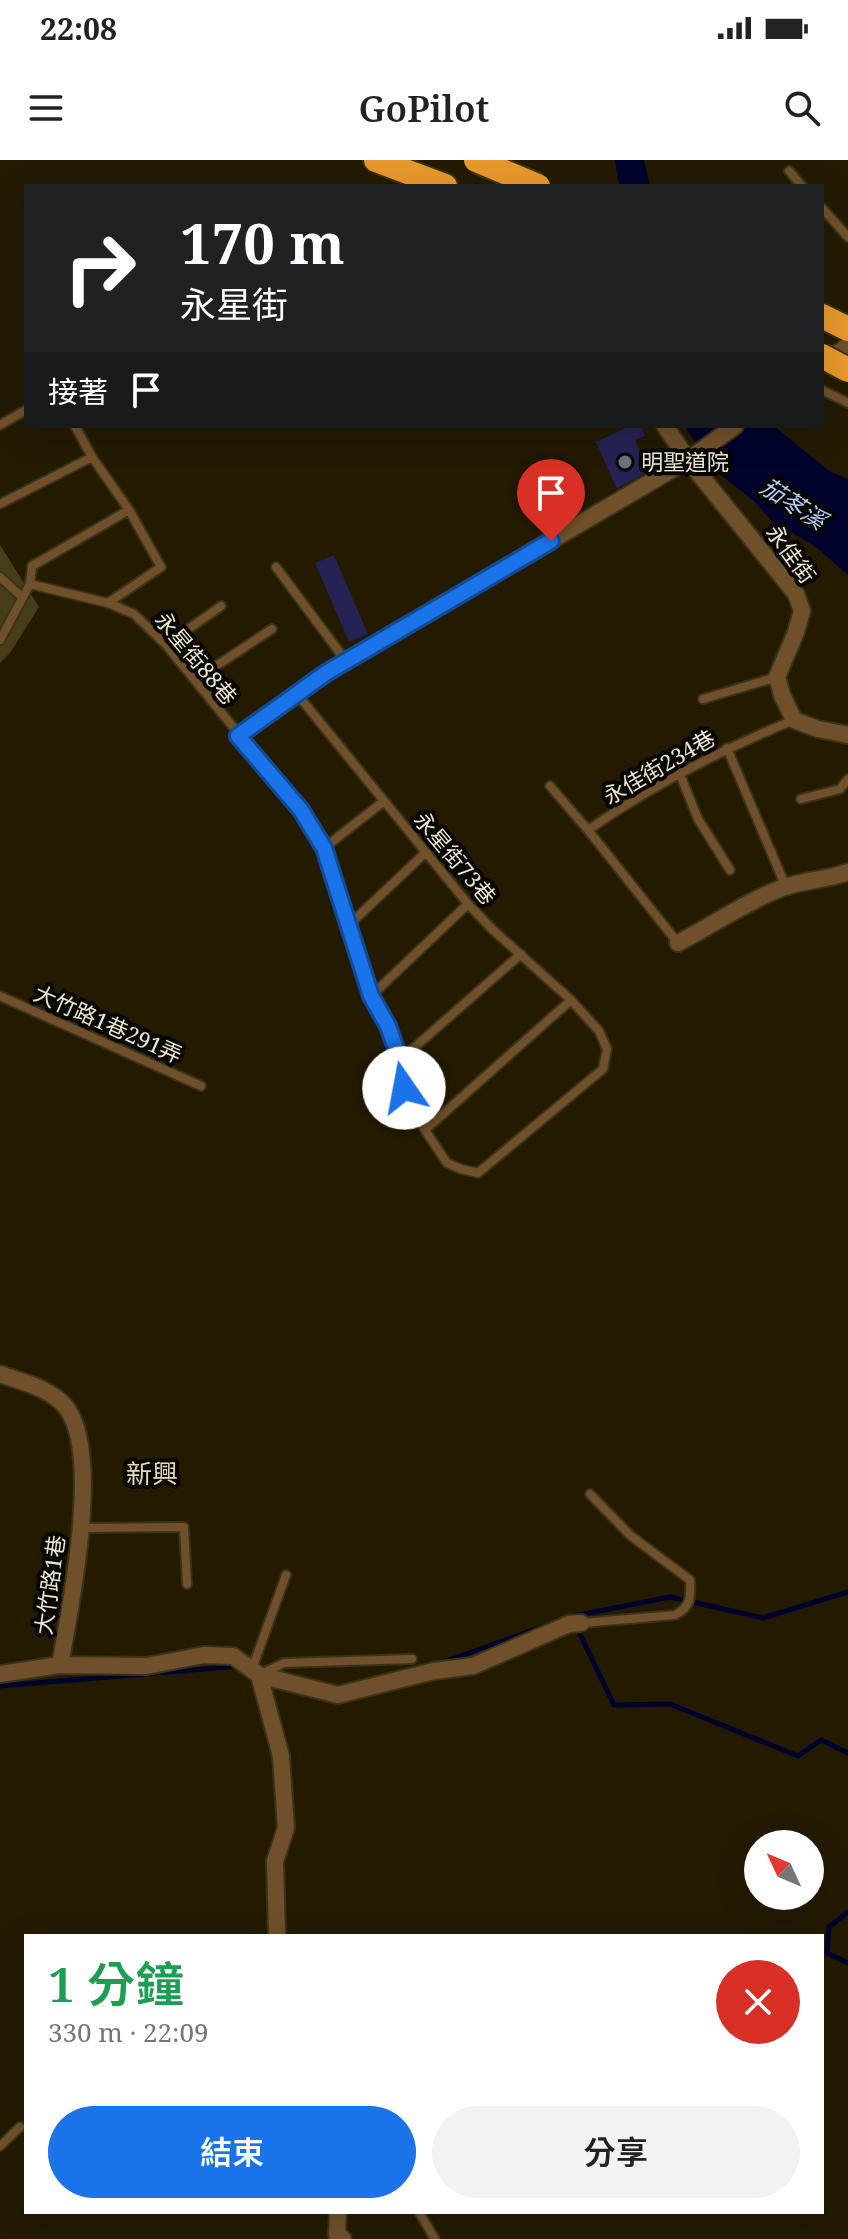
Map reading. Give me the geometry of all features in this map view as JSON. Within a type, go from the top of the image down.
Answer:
[{"type":"highway","points":[[376,160],[440,184]]},
{"type":"highway","points":[[476,160],[533,184]]},
{"type":"highway","points":[[824,317],[848,329]]},
{"type":"highway","points":[[824,357],[848,370]]},
{"type":"street","points":[[492,160],[507,184]]},
{"type":"street","points":[[824,363],[848,346]]},
{"type":"street","name":"永佳街","points":[[666,428],[688,460],[796,594],[802,611],[777,677]]},
{"type":"street","points":[[238,736],[347,661],[688,460],[732,428]]},
{"type":"street","points":[[777,677],[794,720],[848,735]]},
{"type":"street","points":[[678,943],[751,901],[786,887],[848,872]]},
{"type":"street","name":"大竹路1巷","points":[[0,1374],[47,1391],[65,1405],[75,1423],[84,1502],[75,1583],[60,1665],[147,1666],[204,1655],[233,1656],[256,1668]]},
{"type":"street","points":[[256,1668],[343,1693],[434,1671],[473,1666],[575,1624]]},
{"type":"street","points":[[0,1674],[60,1665]]},
{"type":"street","points":[[256,1668],[281,1756],[286,1828],[275,1861],[277,1934]]},
{"type":"street","points":[[338,2214],[337,2234],[343,2239]]},
{"type":"lane","points":[[789,171],[800,184]]},
{"type":"lane","points":[[824,210],[848,237]]},
{"type":"lane","points":[[824,391],[848,403]]},
{"type":"lane","points":[[0,425],[24,411]]},
{"type":"lane","points":[[76,428],[129,510],[161,567],[108,603]]},
{"type":"lane","points":[[0,504],[92,457]]},
{"type":"lane","points":[[0,640],[30,584],[32,566],[129,510]]},
{"type":"lane","points":[[276,567],[347,661]]},
{"type":"lane","points":[[0,577],[22,597]]},
{"type":"lane","name":"永星街88巷","points":[[30,584],[108,603],[134,614],[166,645],[301,810],[324,848],[371,996],[388,1026],[400,1060],[404,1088],[425,1130],[447,1163],[461,1169]]},
{"type":"lane","points":[[166,645],[221,606]]},
{"type":"lane","points":[[195,680],[272,629]]},
{"type":"lane","points":[[703,699],[777,677]]},
{"type":"lane","name":"永星街73巷","points":[[297,694],[468,904],[571,1000],[599,1031],[607,1049],[603,1069],[478,1173],[461,1169]]},
{"type":"lane","name":"永佳街234巷","points":[[678,943],[588,830],[679,772],[794,720]]},
{"type":"lane","points":[[727,748],[786,887]]},
{"type":"lane","points":[[679,772],[698,819],[730,870]]},
{"type":"lane","points":[[801,799],[840,789],[848,779]]},
{"type":"lane","points":[[550,786],[588,830]]},
{"type":"lane","points":[[324,848],[384,801]]},
{"type":"lane","points":[[349,925],[426,852]]},
{"type":"lane","points":[[371,996],[468,904]]},
{"type":"lane","points":[[400,1060],[521,954]]},
{"type":"lane","name":"大竹路1巷291弄","points":[[0,996],[201,1086]]},
{"type":"lane","points":[[425,1130],[571,1000]]},
{"type":"lane","points":[[575,1624],[675,1615],[686,1607],[691,1598],[690,1580],[631,1536],[590,1494]]},
{"type":"lane","points":[[81,1528],[184,1527],[187,1584]]},
{"type":"lane","points":[[256,1668],[286,1575]]},
{"type":"lane","name":"大竹路1巷","points":[[256,1668],[284,1663],[412,1659]]},
{"type":"lane","points":[[0,2146],[20,2127]]},
{"type":"lane","points":[[420,2214],[435,2239]]},
{"type":"shaded area","points":[[0,545],[39,607],[10,653],[0,663]]},
{"type":"water","points":[[615,160],[644,160],[650,184],[619,184]]},
{"type":"water","name":"茄苳溪","points":[[686,428],[776,428],[829,471],[848,479],[848,575],[816,547],[772,521],[754,501],[714,470]]},
{"type":"building","name":"明聖道院","points":[[626,428],[642,428],[645,436],[635,440],[646,464],[656,459],[658,465],[617,489],[596,442]]},
{"type":"building","points":[[334,555],[368,634],[349,642],[315,563]]},
{"type":"waterway","points":[[569,1617],[670,1597],[763,1618],[848,1592]]},
{"type":"waterway","points":[[441,1663],[545,1626]]},
{"type":"waterway","points":[[577,1628],[614,1705],[670,1704],[798,1756],[821,1740],[848,1753]]},
{"type":"waterway","points":[[0,1686],[241,1666]]},
{"type":"waterway","points":[[848,1912],[829,1927],[827,1953],[848,1963]]},
{"type":"place","name":"明聖道院","points":[[625,462]]},
{"type":"district","name":"新興","points":[[152,1474]]},
{"type":"route","points":[[404,1088],[400,1060],[388,1026],[371,996],[324,848],[301,810],[238,736],[326,673],[551,541]]}]
